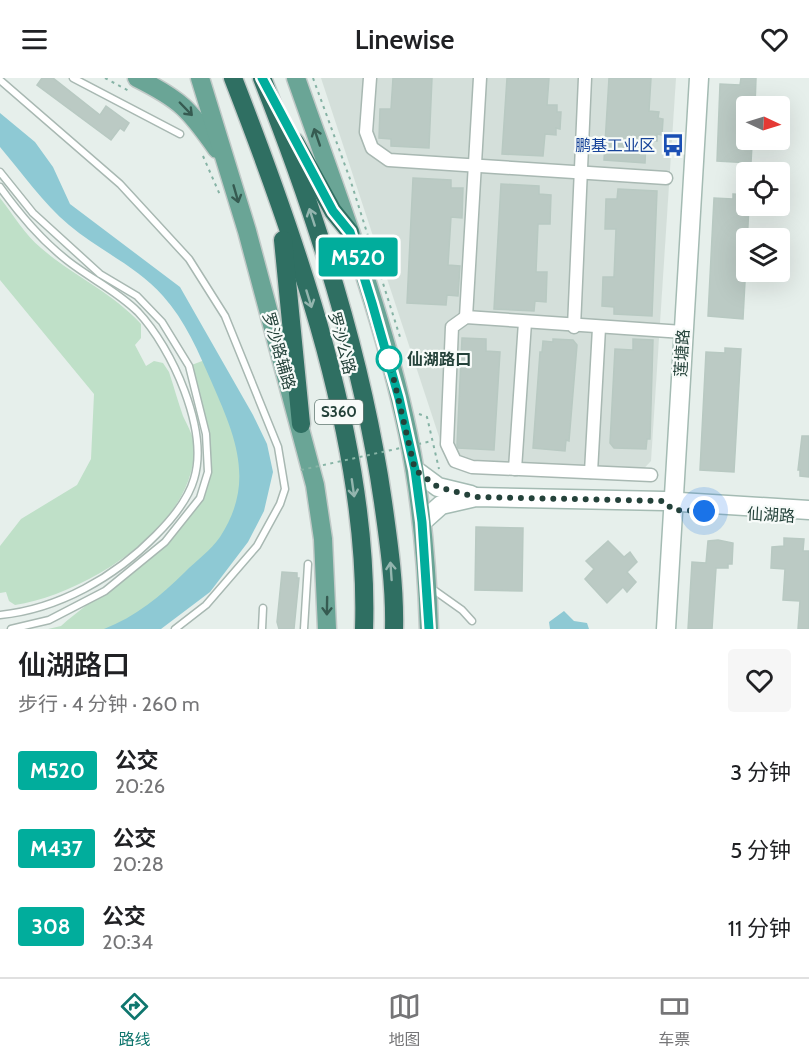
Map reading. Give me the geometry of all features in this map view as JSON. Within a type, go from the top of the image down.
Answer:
[{"type":"highway","name":"罗沙公路","points":[[233,78],[279,203],[336,396],[351,473],[361,544],[364,629]]},
{"type":"highway","name":"罗沙公路","points":[[264,84],[313,218],[341,306],[363,391],[389,540],[394,629]]},
{"type":"highway","points":[[264,84],[333,211],[350,232]]},
{"type":"highway","points":[[279,203],[301,424]]},
{"type":"main road","name":"罗沙路辅路","points":[[200,78],[227,162],[274,339],[301,424],[315,485],[323,539],[327,629]]},
{"type":"main road","points":[[296,78],[350,232],[390,362],[415,470],[428,586],[429,629]]},
{"type":"main road","points":[[135,85],[172,95],[188,109],[227,162]]},
{"type":"street","points":[[370,78],[366,132],[372,148],[389,160],[666,178]]},
{"type":"street","points":[[466,317],[480,78]]},
{"type":"street","points":[[574,327],[585,78]]},
{"type":"street","name":"莲塘路","points":[[666,629],[689,78]]},
{"type":"street","name":"莲塘路","points":[[679,332],[699,78]]},
{"type":"street","points":[[651,475],[472,468],[455,461],[447,444],[452,327],[466,317],[574,327],[679,332]]},
{"type":"street","points":[[515,469],[525,322]]},
{"type":"street","points":[[591,472],[599,328]]},
{"type":"street","points":[[415,470],[438,487],[476,497]]},
{"type":"street","points":[[422,522],[441,505],[476,497]]},
{"type":"street","name":"仙湖路","points":[[476,497],[809,510]]},
{"type":"street","name":"莲塘路","points":[[657,629],[670,505]]},
{"type":"street","name":"仙湖路","points":[[670,505],[809,517]]},
{"type":"lane","points":[[73,78],[180,134]]},
{"type":"lane","points":[[0,80],[120,184],[189,259],[225,316],[278,447],[285,489],[280,504],[257,546],[206,605],[175,629]]},
{"type":"lane","points":[[0,172],[33,213],[100,274],[137,296],[162,322],[189,366],[206,434],[208,472],[200,498],[165,542],[105,591],[49,620],[11,629]]},
{"type":"lane","points":[[0,188],[47,243],[127,302],[160,340],[174,366],[196,434],[197,466],[190,490],[158,534],[112,571],[62,598],[28,610],[0,615]]},
{"type":"lane","points":[[304,629],[308,564]]},
{"type":"lane","points":[[428,586],[462,610],[472,621]]},
{"type":"lane","points":[[262,629],[263,608]]},
{"type":"path","points":[[105,78],[135,85]]},
{"type":"path","points":[[201,152],[222,199]]},
{"type":"path","points":[[419,414],[427,417],[438,468],[443,474]]},
{"type":"path","points":[[301,470],[432,441]]},
{"type":"shaded area","points":[[321,78],[676,78],[651,461],[633,480],[470,473],[448,464]]},
{"type":"green space","points":[[0,198],[35,243],[105,293],[141,324],[141,338],[135,345],[146,366],[154,361],[163,363],[169,372],[194,442],[190,475],[177,503],[157,529],[132,552],[72,587],[43,599],[15,605],[9,601],[6,592],[0,593],[0,546],[21,519],[77,485],[91,459],[94,394],[0,280]]},
{"type":"green space","points":[[210,358],[259,486],[230,547],[138,629],[48,629],[61,626],[127,574],[173,531],[191,508],[203,485],[207,449],[189,366]]},
{"type":"water","points":[[0,113],[35,142],[53,167],[70,204],[180,287],[253,415],[267,444],[273,472],[264,511],[248,542],[210,592],[161,629],[104,629],[137,612],[157,597],[208,551],[220,537],[231,517],[237,497],[238,459],[234,441],[197,349],[171,305],[153,285],[80,234],[42,198],[0,147]]},
{"type":"water","points":[[564,611],[574,621],[587,623],[589,629],[550,629],[549,622]]},
{"type":"building","points":[[42,78],[53,78],[100,115],[106,106],[129,123],[124,131],[120,128],[111,140],[37,85]]},
{"type":"building","points":[[393,78],[432,78],[429,148],[391,146],[391,139],[379,138],[380,109],[391,109]]},
{"type":"building","points":[[507,78],[549,78],[547,105],[557,105],[557,112],[561,112],[560,129],[556,128],[556,135],[545,134],[543,156],[502,154]]},
{"type":"building","points":[[609,78],[651,78],[649,111],[659,112],[658,118],[663,119],[662,135],[657,134],[657,141],[646,140],[645,163],[604,160]]},
{"type":"building","points":[[741,78],[756,78],[755,96],[736,96],[736,150],[752,150],[751,162],[717,161],[720,84],[740,85]]},
{"type":"building","points":[[413,178],[451,180],[451,188],[463,188],[462,218],[451,217],[448,265],[460,266],[458,296],[447,295],[446,305],[407,303]]},
{"type":"building","points":[[501,184],[539,186],[539,194],[551,195],[550,224],[538,224],[536,272],[547,272],[546,302],[535,301],[534,311],[494,309]]},
{"type":"building","points":[[618,189],[657,191],[652,316],[614,314],[614,307],[602,306],[603,277],[614,277],[616,229],[605,229],[606,199],[617,199]]},
{"type":"building","points":[[733,194],[736,194],[736,216],[748,216],[748,228],[736,228],[736,282],[745,282],[743,319],[708,316],[714,198],[733,199]]},
{"type":"building","points":[[462,338],[486,339],[486,351],[500,352],[494,450],[458,448],[457,445]]},
{"type":"building","points":[[553,339],[573,340],[577,345],[569,441],[566,440],[565,451],[533,448],[540,352],[542,352],[543,341],[553,342]]},
{"type":"building","points":[[633,339],[653,340],[650,439],[647,439],[646,449],[614,448],[610,443],[615,349],[633,350]]},
{"type":"building","points":[[725,348],[741,349],[734,472],[700,470],[706,352],[725,353]]},
{"type":"building","points":[[802,436],[809,436],[809,477],[800,476],[800,470],[798,470]]},
{"type":"building","points":[[476,527],[523,528],[522,591],[475,590]]},
{"type":"building","points":[[784,538],[804,539],[803,551],[809,551],[809,629],[798,629],[800,601],[783,600],[785,569],[771,568],[772,547],[784,546]]},
{"type":"building","points":[[608,541],[624,557],[630,552],[637,562],[627,572],[636,582],[627,592],[623,587],[607,603],[585,579],[594,569],[586,561]]},
{"type":"building","points":[[708,541],[733,543],[732,564],[728,564],[728,568],[716,568],[712,629],[688,629],[692,562],[706,563]]},
{"type":"building","points":[[282,572],[297,573],[297,578],[299,578],[294,629],[279,629],[277,622]]},
{"type":"bus line","name":"M520","points":[[262,78],[333,211],[350,232],[390,362],[415,470],[428,586],[429,629]]},
{"type":"place","name":"鹏基工业区","points":[[673,145]]},
{"type":"place","name":"仙湖路口","points":[[389,359]]},
{"type":"route","points":[[389,359],[408,432],[415,470],[438,487],[476,497],[664,501],[673,510],[704,511]]}]
